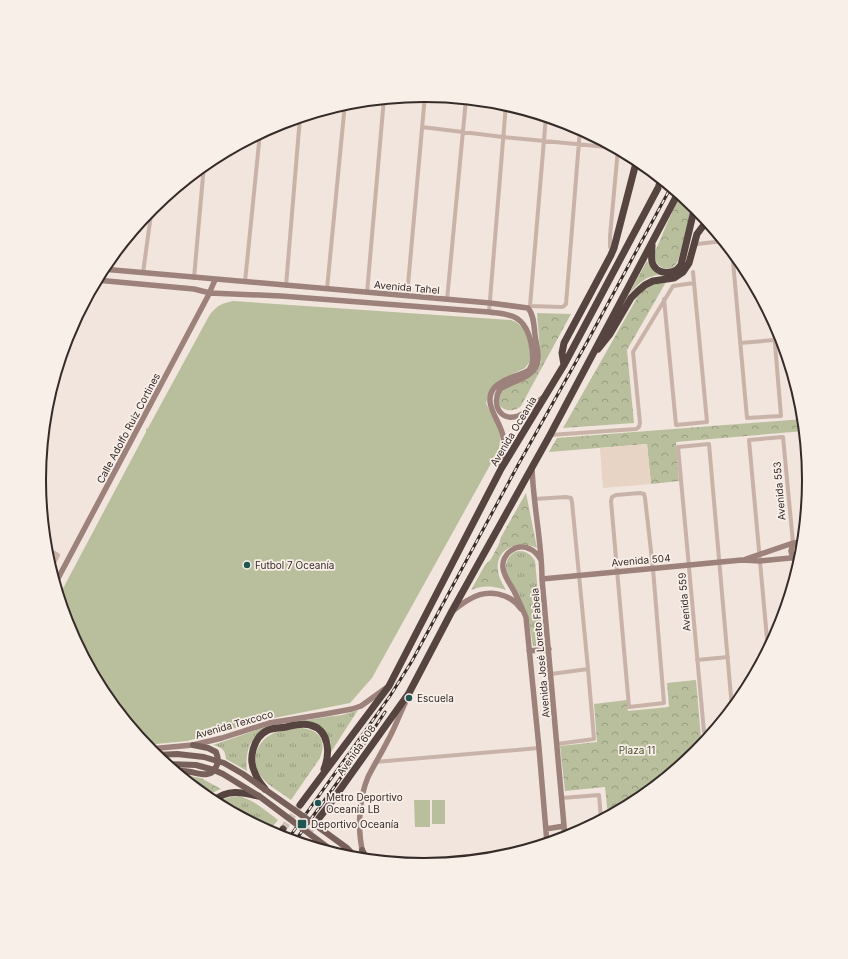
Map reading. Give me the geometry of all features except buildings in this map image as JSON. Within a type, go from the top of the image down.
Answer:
[{"type":"highway","points":[[564,365],[562,357],[563,348],[567,338],[614,248],[635,166]]},
{"type":"highway","name":"Avenida Oceanía","points":[[389,686],[501,469],[564,365],[660,185]]},
{"type":"highway","points":[[408,693],[550,435],[676,198]]},
{"type":"highway","points":[[653,240],[652,259],[655,267],[666,273],[676,271],[681,265],[693,214]]},
{"type":"highway","points":[[591,356],[607,339],[631,298],[638,291],[652,281],[674,278],[683,272],[689,263],[697,234],[704,225]]},
{"type":"highway","name":"Avenida 608","points":[[300,805],[389,686]]},
{"type":"highway","name":"Avenida 608","points":[[319,818],[332,802],[408,693]]},
{"type":"highway","points":[[265,790],[254,772],[252,753],[258,739],[266,731],[304,724],[317,728],[324,736],[328,747],[325,767],[319,778]]},
{"type":"highway","points":[[219,797],[234,792],[242,792],[258,796]]},
{"type":"main road","points":[[184,771],[204,775],[210,773],[217,766],[218,761],[216,752],[208,748],[193,746]]},
{"type":"main road","points":[[165,755],[177,754],[204,757],[224,763],[243,774],[349,850]]},
{"type":"main road","points":[[175,764],[196,765],[214,770],[232,778],[324,844]]},
{"type":"street","points":[[407,296],[424,102]]},
{"type":"street","points":[[367,293],[383,104]]},
{"type":"street","points":[[448,300],[466,104]]},
{"type":"street","points":[[327,289],[344,110]]},
{"type":"street","points":[[489,312],[505,111]]},
{"type":"street","points":[[545,396],[521,414],[511,417],[501,413],[496,404],[497,394],[500,389],[531,373],[538,364],[534,327],[529,307],[546,122]]},
{"type":"street","points":[[286,286],[300,123]]},
{"type":"street","points":[[422,127],[503,137],[603,147]]},
{"type":"street","points":[[579,144],[580,135]]},
{"type":"street","points":[[245,282],[259,139]]},
{"type":"street","name":"Avenida Tahel","points":[[110,270],[529,307],[562,307],[566,304],[579,144]]},
{"type":"street","points":[[610,247],[617,154]]},
{"type":"street","points":[[194,278],[203,173]]},
{"type":"street","points":[[142,273],[150,219]]},
{"type":"street","points":[[697,244],[718,242]]},
{"type":"street","points":[[733,262],[747,418],[782,416],[775,340]]},
{"type":"street","points":[[664,299],[676,425],[707,422],[693,272]]},
{"type":"street","name":"Calle Adolfo Ruiz Cortines","points":[[59,577],[210,293],[215,280]]},
{"type":"street","name":"Avenida Tahel","points":[[103,281],[194,289],[210,293],[281,296],[489,312],[514,317],[522,322],[528,330],[534,358],[528,370],[501,382],[496,386],[490,398],[490,404],[503,434],[504,444],[501,469]]},
{"type":"street","points":[[550,435],[636,429],[639,427],[640,424],[633,352],[664,299],[674,285],[694,283]]},
{"type":"street","points":[[740,343],[775,340]]},
{"type":"street","name":"Avenida 553","points":[[759,554],[749,440],[783,437],[793,543]]},
{"type":"street","name":"Avenida 559","points":[[705,732],[704,732],[697,660],[678,447],[709,444],[719,563]]},
{"type":"street","name":"Avenida José Loreto Fabela","points":[[532,467],[534,499],[542,562],[542,579],[564,831]]},
{"type":"street","points":[[644,494],[653,568],[664,703],[629,707],[617,572],[611,501],[612,497],[616,495],[644,494]]},
{"type":"street","points":[[534,499],[571,498],[580,575],[594,739],[557,744]]},
{"type":"street","points":[[793,543],[791,551],[792,555],[794,556]]},
{"type":"street","name":"Avenida 504","points":[[742,560],[797,543]]},
{"type":"street","name":"Avenida José Loreto Fabela","points":[[542,562],[537,554],[530,549],[518,547],[507,554],[502,566],[526,617],[547,837]]},
{"type":"street","points":[[53,552],[58,555],[55,561]]},
{"type":"street","points":[[759,554],[767,638]]},
{"type":"street","name":"Avenida 504","points":[[542,579],[742,560],[760,561],[794,558]]},
{"type":"street","points":[[719,563],[731,700]]},
{"type":"street","points":[[452,611],[469,599],[480,594],[490,593],[501,594],[511,599],[526,617]]},
{"type":"street","points":[[529,651],[549,649]]},
{"type":"street","points":[[697,660],[728,657]]},
{"type":"street","points":[[551,674],[588,669]]},
{"type":"street","name":"Avenida Texcoco","points":[[158,748],[193,746],[222,738],[268,722],[352,709],[361,706],[389,686]]},
{"type":"street","points":[[362,850],[360,828],[361,800],[375,762],[392,734],[408,693]]},
{"type":"street","points":[[375,762],[539,748]]},
{"type":"street","points":[[562,798],[599,795],[601,814]]},
{"type":"street","points":[[546,829],[564,826]]},
{"type":"green space","points":[[678,200],[691,212],[678,261],[674,266],[667,269],[661,267],[656,262],[654,254]]},
{"type":"green space","points":[[647,261],[651,268],[662,275],[647,278],[639,283],[629,294]]},
{"type":"green space","points":[[659,282],[666,282],[627,350],[634,423],[563,428],[638,296],[647,288]]},
{"type":"green space","points":[[233,301],[511,320],[523,328],[527,335],[531,358],[525,368],[498,381],[490,390],[486,403],[500,432],[499,449],[372,678],[350,703],[269,719],[187,741],[154,744],[124,710],[110,690],[85,647],[63,589],[146,432],[146,429],[148,428],[209,316],[214,309],[225,303]]},
{"type":"green space","points":[[537,313],[571,314],[521,406],[513,410],[505,409],[499,404],[498,401],[502,391],[533,374],[538,369],[541,362]]},
{"type":"green space","points":[[797,419],[799,431],[676,442],[679,481],[651,484],[647,444],[549,452],[557,438]]},
{"type":"green space","points":[[526,493],[537,548],[516,545],[510,547],[500,556],[498,562],[498,573],[506,590],[481,587],[471,590],[485,565],[491,559],[501,537]]},
{"type":"green space","points":[[518,551],[528,553],[535,561],[543,645],[533,646],[528,615],[506,571],[508,558]]},
{"type":"green space","name":"Plaza 11","points":[[696,680],[701,737],[691,747],[654,779],[634,794],[607,810],[605,787],[565,791],[560,746],[597,742],[594,704],[627,700],[628,711],[669,707],[667,683]]},
{"type":"green space","points":[[358,710],[331,752],[331,743],[327,735],[298,721],[342,715]]},
{"type":"green space","points":[[268,726],[257,735],[250,745],[247,757],[247,771],[226,759],[225,753],[222,749],[213,745]]},
{"type":"green space","points":[[302,728],[313,731],[317,734],[322,741],[323,746],[320,758],[291,800],[263,779],[256,767],[256,753],[262,741],[274,733]]},
{"type":"green space","points":[[190,776],[201,778],[221,789],[213,793]]},
{"type":"green space","points":[[239,796],[244,798],[255,803],[278,820],[273,826],[223,800]]},
{"type":"green space","points":[[414,800],[430,800],[430,827],[415,827]]},
{"type":"green space","points":[[432,800],[445,800],[445,824],[432,824]]},
{"type":"shaded area","points":[[647,444],[651,484],[603,488],[600,448]]},
{"type":"tunnel","points":[[283,829],[300,805]]},
{"type":"tunnel","points":[[305,838],[319,818]]},
{"type":"railway","points":[[292,833],[390,696],[412,661],[669,191]]},
{"type":"railway","points":[[299,836],[350,765],[385,712]]},
{"type":"place","name":"Futbol 7 Oceanía","points":[[247,565]]},
{"type":"place","name":"Escuela","points":[[409,698]]},
{"type":"place","name":"Metro Deportivo Oceanía LB","points":[[318,803]]},
{"type":"place","name":"Deportivo Oceanía","points":[[302,824]]}]
